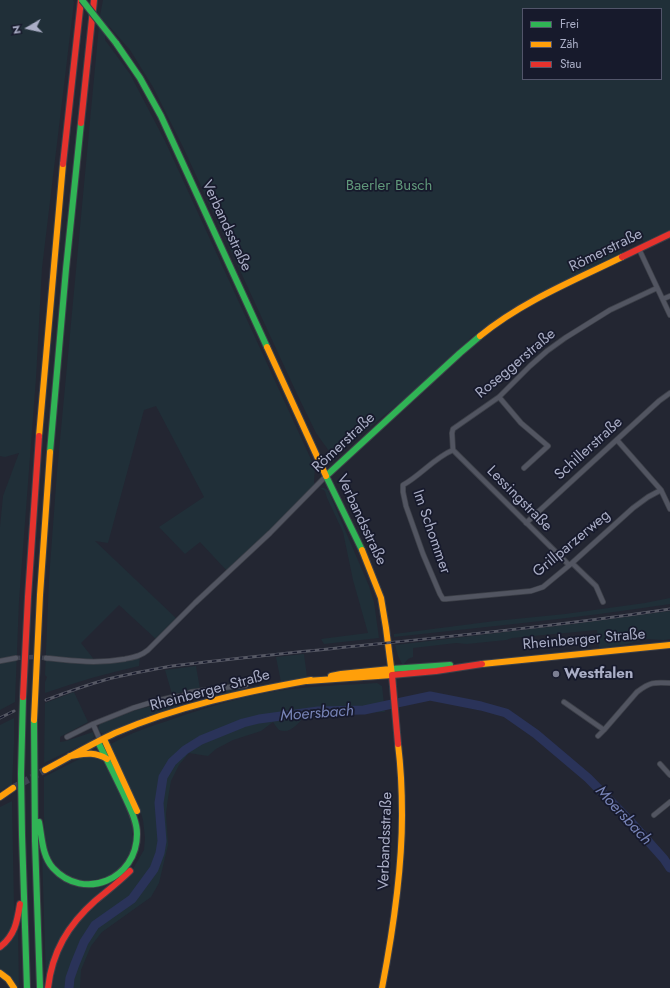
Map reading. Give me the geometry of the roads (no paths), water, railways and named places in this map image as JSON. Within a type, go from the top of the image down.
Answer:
[{"type":"main road","name":"Verbandsstraße","points":[[81,0],[135,69],[161,116],[326,476],[364,555],[381,598],[394,698],[402,791],[402,824],[396,905],[382,988]]},
{"type":"main road","points":[[27,988],[23,892],[21,775],[24,648],[44,370],[64,154],[81,0]]},
{"type":"main road","points":[[40,988],[34,798],[35,696],[38,630],[57,371],[77,154],[94,0]]},
{"type":"main road","name":"Römerstraße","points":[[326,476],[460,353],[490,328],[542,296],[670,234]]},
{"type":"main road","name":"Rheinberger Straße","points":[[45,770],[100,740],[154,719],[196,705],[237,694],[341,674],[391,672],[670,645]]},
{"type":"main road","points":[[34,798],[45,853],[53,868],[60,874],[74,882],[92,885],[109,881],[124,870],[130,863],[135,853],[137,844],[135,821],[100,740]]},
{"type":"main road","points":[[48,988],[55,957],[66,933],[83,912],[115,886],[131,870],[140,852],[142,843],[139,818],[134,804],[100,740]]},
{"type":"main road","points":[[70,756],[93,753],[107,759]]},
{"type":"main road","points":[[0,796],[13,788]]},
{"type":"main road","points":[[0,948],[6,944],[14,931],[23,892]]},
{"type":"main road","points":[[0,973],[8,979],[14,988]]},
{"type":"street","points":[[639,249],[670,315]]},
{"type":"street","name":"Roseggerstraße","points":[[453,450],[452,433],[454,429],[499,396],[547,351],[610,310],[657,288]]},
{"type":"street","points":[[663,299],[670,296]]},
{"type":"street","name":"Schillerstraße","points":[[526,524],[670,393]]},
{"type":"street","points":[[499,396],[521,422],[548,446],[524,468]]},
{"type":"street","points":[[617,440],[661,490],[670,508]]},
{"type":"street","name":"Lessingstraße","points":[[453,450],[526,524],[596,586],[603,602]]},
{"type":"street","name":"Im Schommer","points":[[443,599],[423,554],[406,506],[403,485],[445,453],[453,450]]},
{"type":"street","name":"Römerstraße","points":[[46,658],[88,662],[111,662],[136,657],[142,654],[148,650],[195,603],[270,533],[326,476]]},
{"type":"street","name":"Grillparzerweg","points":[[443,599],[531,591],[543,587],[633,508],[661,490]]},
{"type":"street","points":[[0,661],[16,658]]},
{"type":"street","points":[[598,736],[642,688],[650,683],[670,683]]},
{"type":"street","name":"Rheinberger Straße","points":[[67,737],[93,724],[156,701],[182,696],[191,692],[246,685]]},
{"type":"street","points":[[564,702],[604,730]]},
{"type":"street","points":[[93,724],[100,740]]},
{"type":"street","points":[[660,764],[670,775]]},
{"type":"street","points":[[654,815],[670,802]]},
{"type":"waterway","name":"Moersbach","points":[[69,988],[70,978],[84,942],[95,925],[132,899],[154,869],[160,853],[162,841],[159,803],[163,777],[172,762],[185,750],[201,740],[243,723],[259,719],[318,711],[364,710],[430,696],[481,706],[506,713],[536,734],[588,778],[631,822],[664,859],[670,868]]},
{"type":"tunnel","points":[[16,658],[46,658]]},
{"type":"tunnel","points":[[13,788],[45,770]]},
{"type":"railway","points":[[46,700],[108,679],[172,666],[546,626],[670,609]]},
{"type":"railway","points":[[0,718],[14,711]]},
{"type":"place","name":"Westfalen","points":[[556,674]]},
{"type":"park label","name":"Baerler Busch","points":[[389,186]]}]
